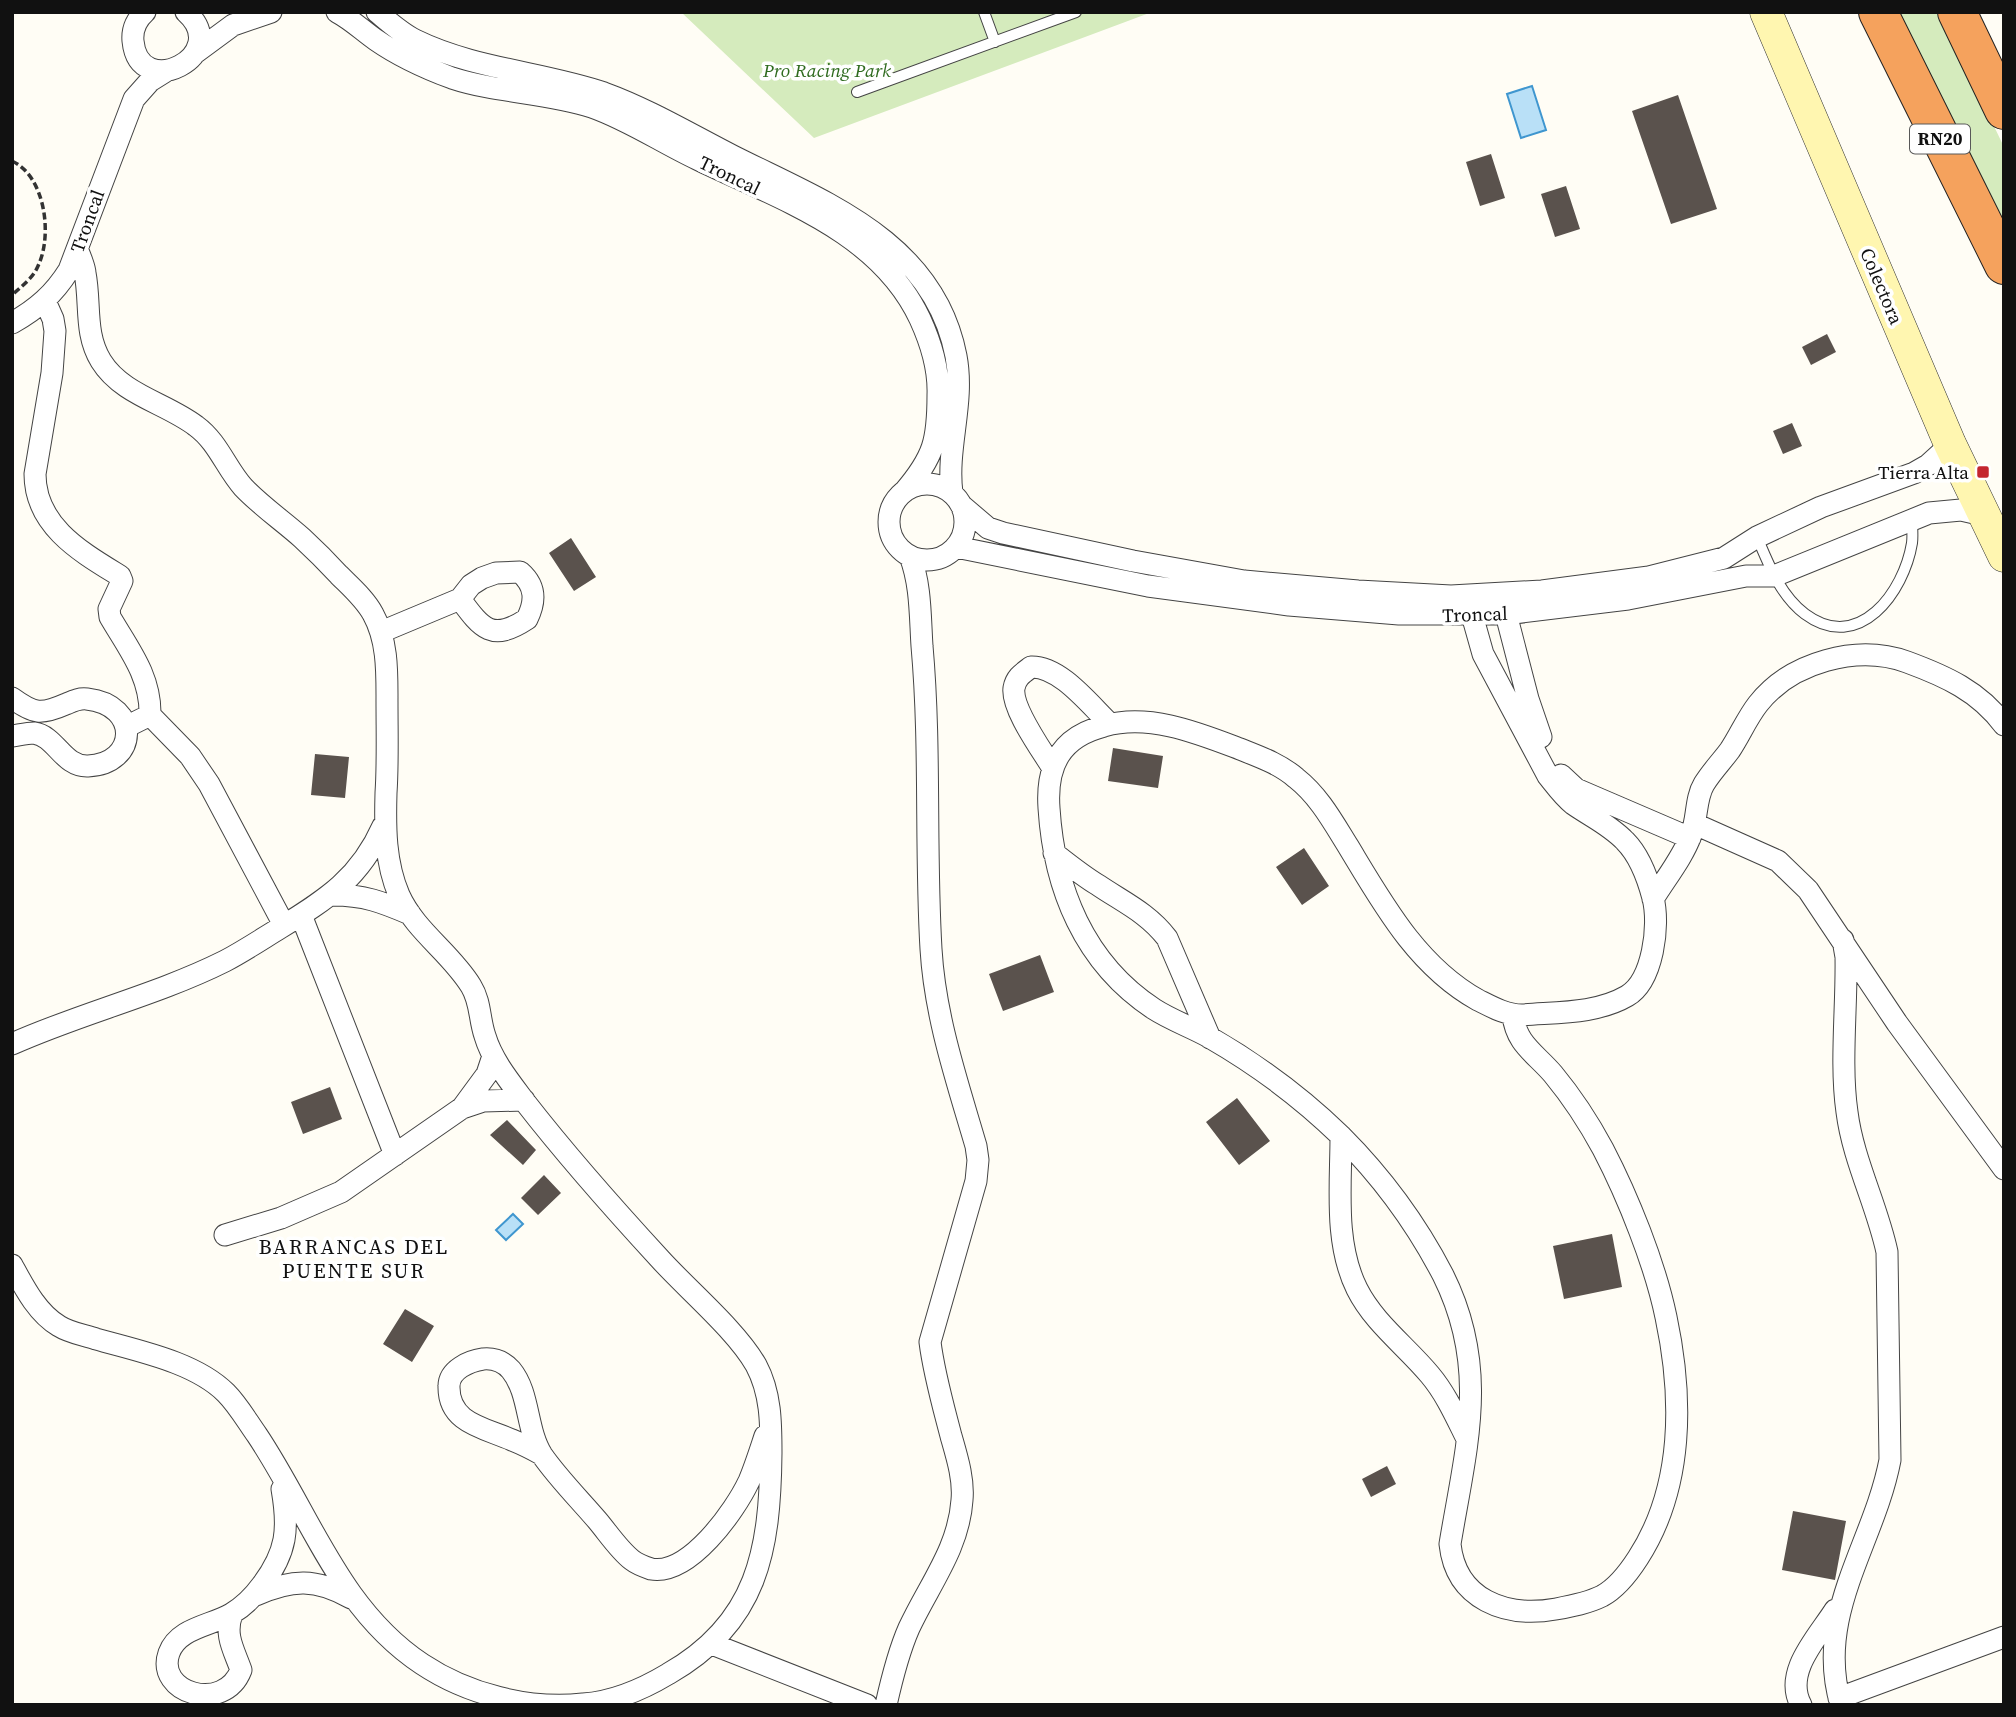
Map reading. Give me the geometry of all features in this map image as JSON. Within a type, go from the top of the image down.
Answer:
[{"type":"highway","name":"RN20","points":[[1878,12],[2004,265]]},
{"type":"highway","points":[[1957,12],[2004,110]]},
{"type":"main road","name":"Colectora","points":[[1766,12],[1950,445],[2004,556]]},
{"type":"street","points":[[186,12],[196,24],[199,34],[195,53]]},
{"type":"street","name":"Troncal","points":[[12,323],[45,301],[59,287],[69,270],[134,99],[150,80],[183,66],[195,53],[233,25],[271,12]]},
{"type":"street","name":"Troncal","points":[[337,12],[400,56],[453,78],[484,87],[589,106],[626,120],[683,152],[828,222],[865,248],[904,288],[910,299],[929,337],[939,384],[935,441],[923,470],[895,501],[890,513],[889,526],[893,538],[900,549],[910,556]]},
{"type":"street","name":"Troncal","points":[[377,12],[413,39],[435,49],[468,60],[570,83],[629,103],[848,214],[884,238],[920,277],[936,303],[956,356],[959,389],[950,473],[965,527],[956,547],[1147,586],[1214,596],[1399,614],[1506,614],[1628,599],[1746,576],[1774,576],[1929,513],[1961,510],[1983,515]]},
{"type":"street","name":"Troncal","points":[[134,99],[132,36],[140,13]]},
{"type":"street","points":[[134,47],[138,57],[146,65],[166,71]]},
{"type":"street","points":[[12,1265],[42,1312],[57,1325],[160,1357],[203,1376],[220,1387],[233,1400],[269,1454],[353,1599],[393,1643],[448,1680],[490,1695],[538,1704],[585,1704],[620,1696],[657,1681],[687,1664],[712,1644],[733,1620],[751,1588],[761,1558],[770,1505],[771,1421],[768,1395],[758,1368],[658,1257],[524,1100],[493,1056],[486,1041],[476,994],[468,981],[410,914],[395,884],[383,826],[386,794],[387,662],[381,632],[373,612],[308,543],[244,488],[211,439],[194,424],[131,390],[112,376],[97,354],[89,332],[85,271],[77,249]]},
{"type":"street","points":[[45,301],[55,331],[52,373],[35,487],[46,516],[60,533],[85,554],[120,576],[122,581],[109,609],[110,617],[147,685],[150,715],[190,756],[292,920],[395,1155]]},
{"type":"street","name":"Troncal","points":[[904,492],[928,484],[941,486],[988,528],[1133,561],[1244,581],[1358,592],[1451,596],[1542,591],[1649,577],[1724,558],[1757,537],[1821,507],[1914,472],[1928,465],[1950,445]]},
{"type":"street","points":[[910,556],[937,559],[956,547]]},
{"type":"street","points":[[886,1705],[910,1626],[939,1574],[960,1520],[963,1496],[959,1467],[933,1366],[930,1342],[976,1181],[978,1160],[940,1023],[933,984],[927,702],[918,578],[910,556]]},
{"type":"street","points":[[919,607],[937,559]]},
{"type":"street","points":[[381,632],[460,599]]},
{"type":"street","points":[[1506,614],[1538,730],[1557,771],[1576,789],[1778,861],[1808,890],[1897,1023],[2004,1169]]},
{"type":"street","points":[[1472,615],[1483,654],[1548,776],[1559,792],[1572,803],[1626,841],[1642,867],[1653,899],[1654,934],[1649,964],[1643,979],[1629,995],[1609,1004],[1587,1009],[1513,1015],[1472,997],[1448,981],[1395,923],[1326,811],[1296,778],[1278,765],[1240,749],[1163,724],[1110,724],[1084,731],[1068,744],[1052,767],[1048,793],[1054,853],[1071,910],[1084,937],[1097,955],[1123,985],[1155,1009],[1210,1038],[1278,1082],[1341,1136],[1408,1216],[1441,1272],[1455,1301],[1466,1336],[1472,1376],[1471,1410],[1450,1544],[1452,1560],[1466,1584],[1481,1598],[1517,1612],[1547,1611],[1579,1605],[1604,1595],[1620,1583],[1642,1553],[1660,1520],[1672,1471],[1677,1407],[1666,1315],[1626,1197],[1587,1120],[1553,1075],[1518,1037],[1513,1015]]},
{"type":"street","points":[[1653,899],[1693,831],[1699,794],[1705,783],[1770,690],[1795,674],[1820,662],[1854,654],[1877,654],[1898,659],[1954,681],[1973,693],[2004,725]]},
{"type":"street","points":[[1052,767],[1017,708],[1014,689],[1019,675],[1031,667],[1049,669],[1110,724]]},
{"type":"street","points":[[12,698],[32,711],[47,711],[85,698],[112,708],[128,726],[126,740],[115,757],[86,766],[75,764],[44,737],[34,733],[12,736]]},
{"type":"street","points":[[32,711],[34,733]]},
{"type":"street","points":[[128,726],[150,715]]},
{"type":"street","points":[[12,1044],[226,961],[333,894],[358,870],[373,849],[383,826]]},
{"type":"street","points":[[1054,853],[1096,884],[1146,915],[1158,926],[1167,938],[1210,1038]]},
{"type":"street","points":[[333,894],[359,895],[379,900],[410,914]]},
{"type":"street","points":[[1843,940],[1846,964],[1847,1113],[1887,1252],[1890,1447],[1885,1486],[1838,1613],[1834,1637],[1835,1674],[1840,1701],[2004,1637]]},
{"type":"street","points":[[462,1108],[487,1074],[493,1056]]},
{"type":"street","points":[[225,1235],[281,1218],[341,1192],[462,1108],[482,1101],[524,1100]]},
{"type":"street","points":[[1341,1136],[1342,1238],[1350,1273],[1368,1308],[1442,1391],[1467,1439]]},
{"type":"street","points":[[541,1454],[511,1439],[475,1427],[465,1420],[456,1412],[450,1399],[449,1385],[452,1375],[474,1360],[500,1361],[511,1370],[519,1383],[541,1454],[630,1559],[654,1570],[673,1567],[692,1556],[722,1523],[749,1480],[771,1421]]},
{"type":"street","points":[[232,1614],[254,1595],[274,1569],[286,1534],[287,1515],[282,1489],[269,1454]]},
{"type":"street","points":[[254,1595],[289,1583],[316,1583],[333,1587],[353,1599]]},
{"type":"street","points":[[1801,1705],[1795,1694],[1794,1682],[1798,1668],[1845,1594]]},
{"type":"street","points":[[712,1644],[867,1705]]},
{"type":"lane","points":[[984,12],[995,42]]},
{"type":"lane","points":[[857,92],[1076,12]]},
{"type":"lane","points":[[1757,537],[1774,576],[1806,614],[1828,625],[1849,628],[1871,617],[1886,604],[1898,581],[1912,542],[1912,521]]},
{"type":"path","points":[[12,161],[21,165],[31,175],[47,227],[39,265],[12,295]]},
{"type":"green space","name":"Pro Racing Park","points":[[681,12],[1152,12],[814,138]]},
{"type":"green space","points":[[1897,12],[1939,12],[2004,147],[2004,230]]},
{"type":"water","points":[[1532,86],[1546,130],[1521,138],[1507,94]]},
{"type":"water","points":[[513,1214],[523,1224],[506,1240],[496,1230]]},
{"type":"building","points":[[1678,95],[1717,209],[1671,224],[1632,111]]},
{"type":"building","points":[[1491,154],[1505,198],[1480,206],[1466,162]]},
{"type":"building","points":[[1566,186],[1580,229],[1555,237],[1541,194]]},
{"type":"building","points":[[1827,334],[1836,352],[1811,365],[1802,347]]},
{"type":"building","points":[[1792,423],[1802,446],[1783,454],[1773,431]]},
{"type":"building","points":[[571,538],[596,577],[574,591],[549,553]]},
{"type":"building","points":[[1113,748],[1163,756],[1158,788],[1108,781]]},
{"type":"building","points":[[315,754],[349,757],[345,798],[311,795]]},
{"type":"building","points":[[1304,848],[1329,886],[1302,905],[1276,867]]},
{"type":"building","points":[[1040,955],[1054,992],[1003,1011],[989,974]]},
{"type":"building","points":[[330,1087],[342,1119],[303,1134],[291,1102]]},
{"type":"building","points":[[1237,1098],[1270,1141],[1239,1165],[1206,1122]]},
{"type":"building","points":[[507,1120],[536,1150],[523,1165],[490,1135]]},
{"type":"building","points":[[544,1175],[561,1193],[538,1215],[521,1198]]},
{"type":"building","points":[[1612,1234],[1622,1287],[1564,1299],[1553,1246]]},
{"type":"building","points":[[405,1309],[434,1326],[412,1362],[383,1344]]},
{"type":"building","points":[[1387,1466],[1396,1484],[1371,1497],[1362,1479]]},
{"type":"building","points":[[1793,1511],[1846,1521],[1835,1580],[1782,1570]]},
{"type":"place","name":"Tierra Alta","points":[[1983,472]]},
{"type":"district","name":"BARRANCAS DEL PUENTE SUR","points":[[354,1259]]}]
